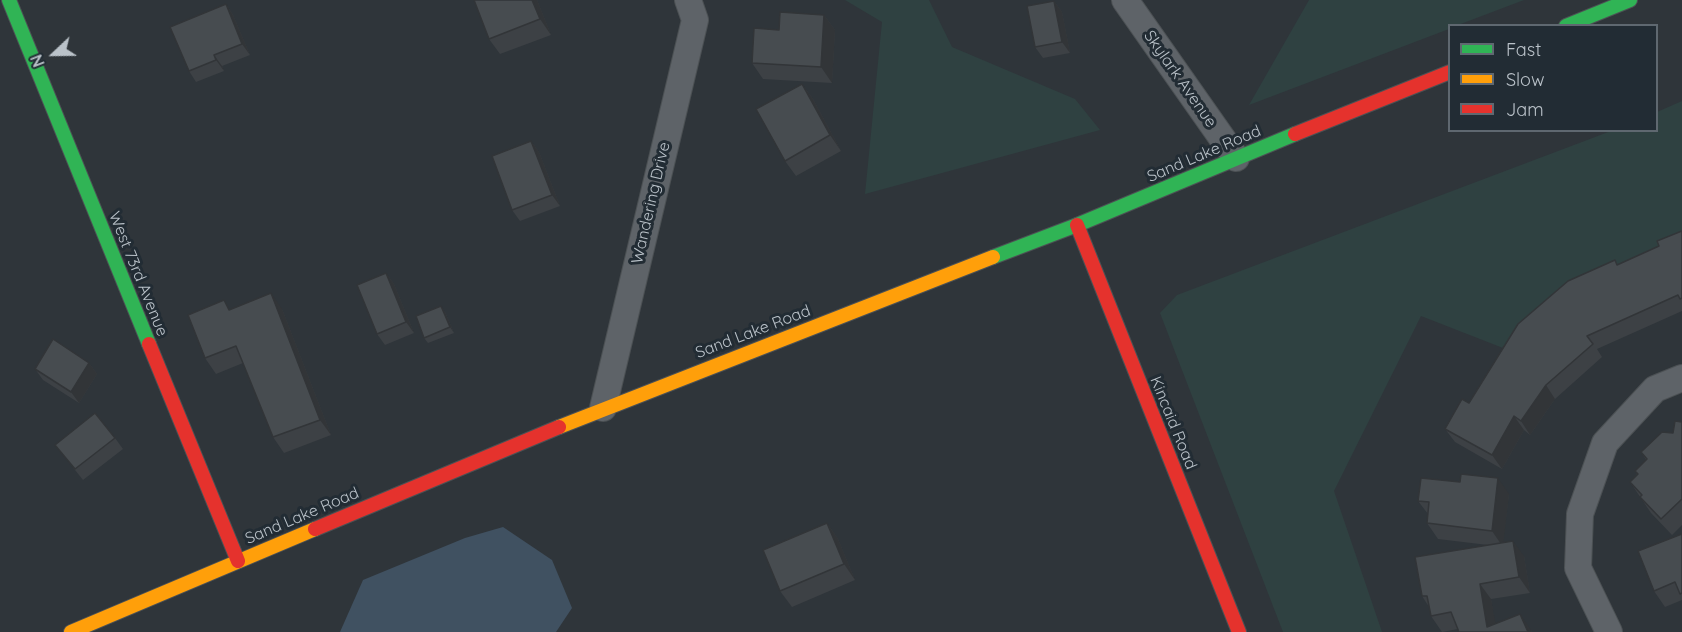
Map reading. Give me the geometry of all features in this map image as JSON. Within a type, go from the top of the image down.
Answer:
[{"type":"main road","name":"West 73rd Avenue","points":[[9,0],[238,561]]},
{"type":"main road","points":[[1571,24],[1630,0]]},
{"type":"main road","name":"Sand Lake Road","points":[[71,632],[603,408],[1077,225],[1448,72]]},
{"type":"main road","name":"Kincaid Road","points":[[1077,225],[1239,632]]},
{"type":"street","name":"Wandering Drive","points":[[603,408],[695,20],[688,0]]},
{"type":"street","name":"Skylark Avenue","points":[[1125,0],[1236,158]]},
{"type":"street","points":[[1609,632],[1578,568],[1580,514],[1605,443],[1655,389],[1682,378]]},
{"type":"shaded area","points":[[845,0],[929,0],[952,47],[1075,99],[1100,130],[865,194],[882,22]]},
{"type":"shaded area","points":[[1309,0],[1524,0],[1461,24],[1448,24],[1448,29],[1249,105]]},
{"type":"shaded area","points":[[1682,101],[1682,239],[1571,288],[1503,348],[1421,316],[1334,491],[1382,632],[1283,632],[1160,313],[1177,295],[1608,132],[1658,132],[1658,112]]},
{"type":"water","points":[[503,527],[552,560],[572,608],[556,632],[340,632],[363,580],[465,538]]},
{"type":"building","points":[[474,0],[532,0],[540,19],[489,39]]},
{"type":"building","points":[[1054,1],[1062,42],[1035,47],[1027,6]]},
{"type":"building","points":[[226,4],[242,44],[214,55],[216,60],[189,71],[170,27]]},
{"type":"building","points":[[780,12],[824,15],[821,67],[752,63],[754,28],[779,30]]},
{"type":"building","points":[[802,84],[830,135],[785,161],[756,109]]},
{"type":"building","points":[[531,141],[552,195],[512,210],[492,156]]},
{"type":"building","points":[[1682,231],[1682,298],[1680,299],[1678,295],[1587,336],[1593,344],[1546,385],[1521,421],[1514,416],[1492,455],[1445,429],[1462,399],[1469,403],[1518,324],[1568,281],[1615,260],[1617,265],[1659,246],[1657,241]]},
{"type":"building","points":[[386,273],[406,322],[377,334],[357,285]]},
{"type":"building","points":[[271,293],[320,420],[273,437],[236,346],[205,358],[188,315],[224,300],[229,310]]},
{"type":"building","points":[[441,306],[450,327],[424,338],[416,316]]},
{"type":"building","points":[[53,339],[89,363],[71,392],[35,369]]},
{"type":"building","points":[[95,413],[115,438],[75,469],[55,445]]},
{"type":"building","points":[[1675,421],[1682,422],[1682,499],[1661,519],[1640,497],[1642,495],[1630,482],[1638,474],[1635,471],[1647,459],[1641,452],[1662,432],[1673,433]]},
{"type":"building","points":[[1461,474],[1498,478],[1492,531],[1427,523],[1429,502],[1418,501],[1421,478],[1460,482]]},
{"type":"building","points":[[827,523],[844,564],[780,591],[763,550]]},
{"type":"building","points":[[1682,534],[1682,593],[1680,594],[1675,582],[1654,591],[1638,551]]},
{"type":"building","points":[[1513,541],[1519,577],[1480,584],[1487,627],[1520,614],[1528,632],[1459,632],[1451,612],[1431,616],[1427,596],[1422,596],[1415,557]]},
{"type":"traffic: fast","points":[[9,0],[149,344]]},
{"type":"traffic: fast","points":[[1571,24],[1630,0]]},
{"type":"traffic: fast","points":[[993,257],[1077,225],[1295,134]]},
{"type":"traffic: slow","points":[[559,427],[993,257]]},
{"type":"traffic: slow","points":[[71,632],[315,529]]},
{"type":"traffic: jam","points":[[1295,134],[1448,73]]},
{"type":"traffic: jam","points":[[1077,225],[1239,632]]},
{"type":"traffic: jam","points":[[149,344],[238,561]]},
{"type":"traffic: jam","points":[[315,529],[559,427]]}]
